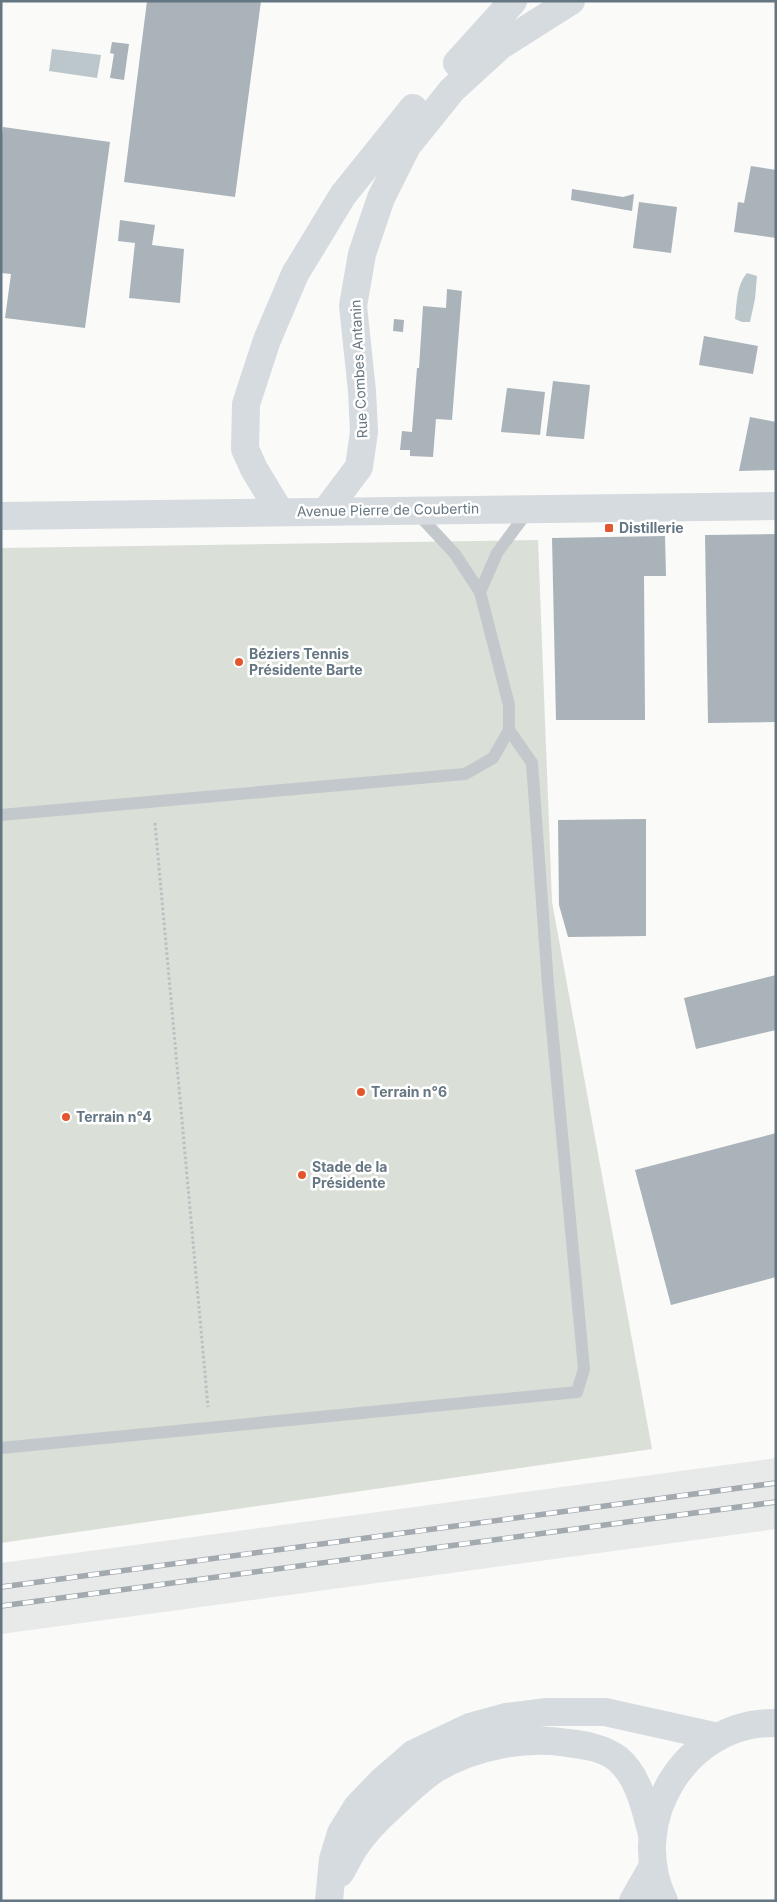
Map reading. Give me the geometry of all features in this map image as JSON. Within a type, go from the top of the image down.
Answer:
[{"type":"main road","points":[[280,512],[254,469],[245,449],[246,404],[267,340],[295,274],[343,195],[420,100],[476,44],[513,1]]},
{"type":"main road","name":"Rue Combes Antanin","points":[[326,511],[359,467],[364,432],[362,391],[353,306],[362,254],[381,198],[407,146],[452,90],[500,46],[571,1]]},
{"type":"main road","name":"Avenue Pierre de Coubertin","points":[[1,516],[776,506]]},
{"type":"main road","points":[[330,1895],[333,1859],[338,1841],[341,1832],[357,1807],[412,1754],[470,1727],[506,1717],[547,1712],[605,1712],[718,1737]]},
{"type":"main road","points":[[652,1834],[659,1804],[673,1777],[693,1755],[718,1737],[742,1728],[773,1722]]},
{"type":"main road","points":[[330,1895],[357,1843],[383,1814],[436,1769],[461,1756],[503,1744],[554,1740],[600,1749],[618,1759],[632,1776],[642,1796],[652,1834],[653,1866],[659,1891],[664,1901]]},
{"type":"main road","points":[[633,1901],[653,1866]]},
{"type":"lane","points":[[480,592],[497,554],[530,509]]},
{"type":"lane","points":[[1,815],[465,774],[493,758],[509,730],[509,705],[480,592],[455,554],[415,510]]},
{"type":"lane","points":[[1,1448],[576,1392],[584,1369],[548,985],[532,763],[509,730]]},
{"type":"path","points":[[153,801],[210,1428]]},
{"type":"shaded area","points":[[52,49],[101,55],[97,78],[49,71]]},
{"type":"shaded area","points":[[747,273],[757,276],[755,299],[750,322],[742,322],[735,319],[739,289]]},
{"type":"shaded area","name":"Stade de la Présidente","points":[[538,540],[552,902],[652,1449],[1,1543],[1,548]]},
{"type":"shaded area","points":[[776,1458],[776,1529],[1,1634],[1,1563]]},
{"type":"building","points":[[147,1],[261,1],[235,197],[124,182]]},
{"type":"building","points":[[112,42],[129,44],[124,80],[110,78],[114,54],[110,53]]},
{"type":"building","points":[[3,127],[110,142],[85,328],[5,318],[11,274],[1,273],[1,141]]},
{"type":"building","points":[[751,166],[776,170],[776,238],[734,232],[738,202],[744,203]]},
{"type":"building","points":[[572,189],[623,197],[634,194],[632,211],[571,200]]},
{"type":"building","points":[[639,202],[677,207],[671,253],[633,248]]},
{"type":"building","points":[[120,220],[155,225],[152,245],[184,249],[180,303],[129,298],[135,243],[118,241]]},
{"type":"building","points":[[447,289],[462,291],[452,420],[436,419],[433,457],[410,456],[410,450],[400,450],[402,431],[412,432],[423,306],[446,308]]},
{"type":"building","points":[[394,319],[404,320],[403,332],[393,331]]},
{"type":"building","points":[[704,336],[758,346],[753,374],[699,365]]},
{"type":"building","points":[[553,381],[590,385],[584,439],[546,436]]},
{"type":"building","points":[[507,388],[545,392],[540,435],[501,432]]},
{"type":"building","points":[[750,417],[776,422],[776,470],[739,471]]},
{"type":"building","points":[[776,534],[776,722],[708,723],[705,535]]},
{"type":"building","points":[[665,536],[666,576],[644,576],[645,720],[556,720],[552,538]]},
{"type":"building","points":[[646,819],[646,936],[568,937],[559,905],[558,820]]},
{"type":"building","points":[[776,975],[776,1030],[696,1049],[684,998]]},
{"type":"building","points":[[776,1133],[776,1277],[671,1305],[635,1170]]},
{"type":"railway","points":[[1,1587],[776,1483]]},
{"type":"railway","points":[[1,1606],[776,1502]]},
{"type":"place","name":"Distillerie","points":[[609,528]]},
{"type":"place","name":"Béziers Tennis Présidente Barte","points":[[239,662]]},
{"type":"place","name":"Terrain n°6","points":[[361,1092]]},
{"type":"place","name":"Terrain n°4","points":[[66,1117]]},
{"type":"place","name":"Stade de la Présidente","points":[[302,1175]]}]
